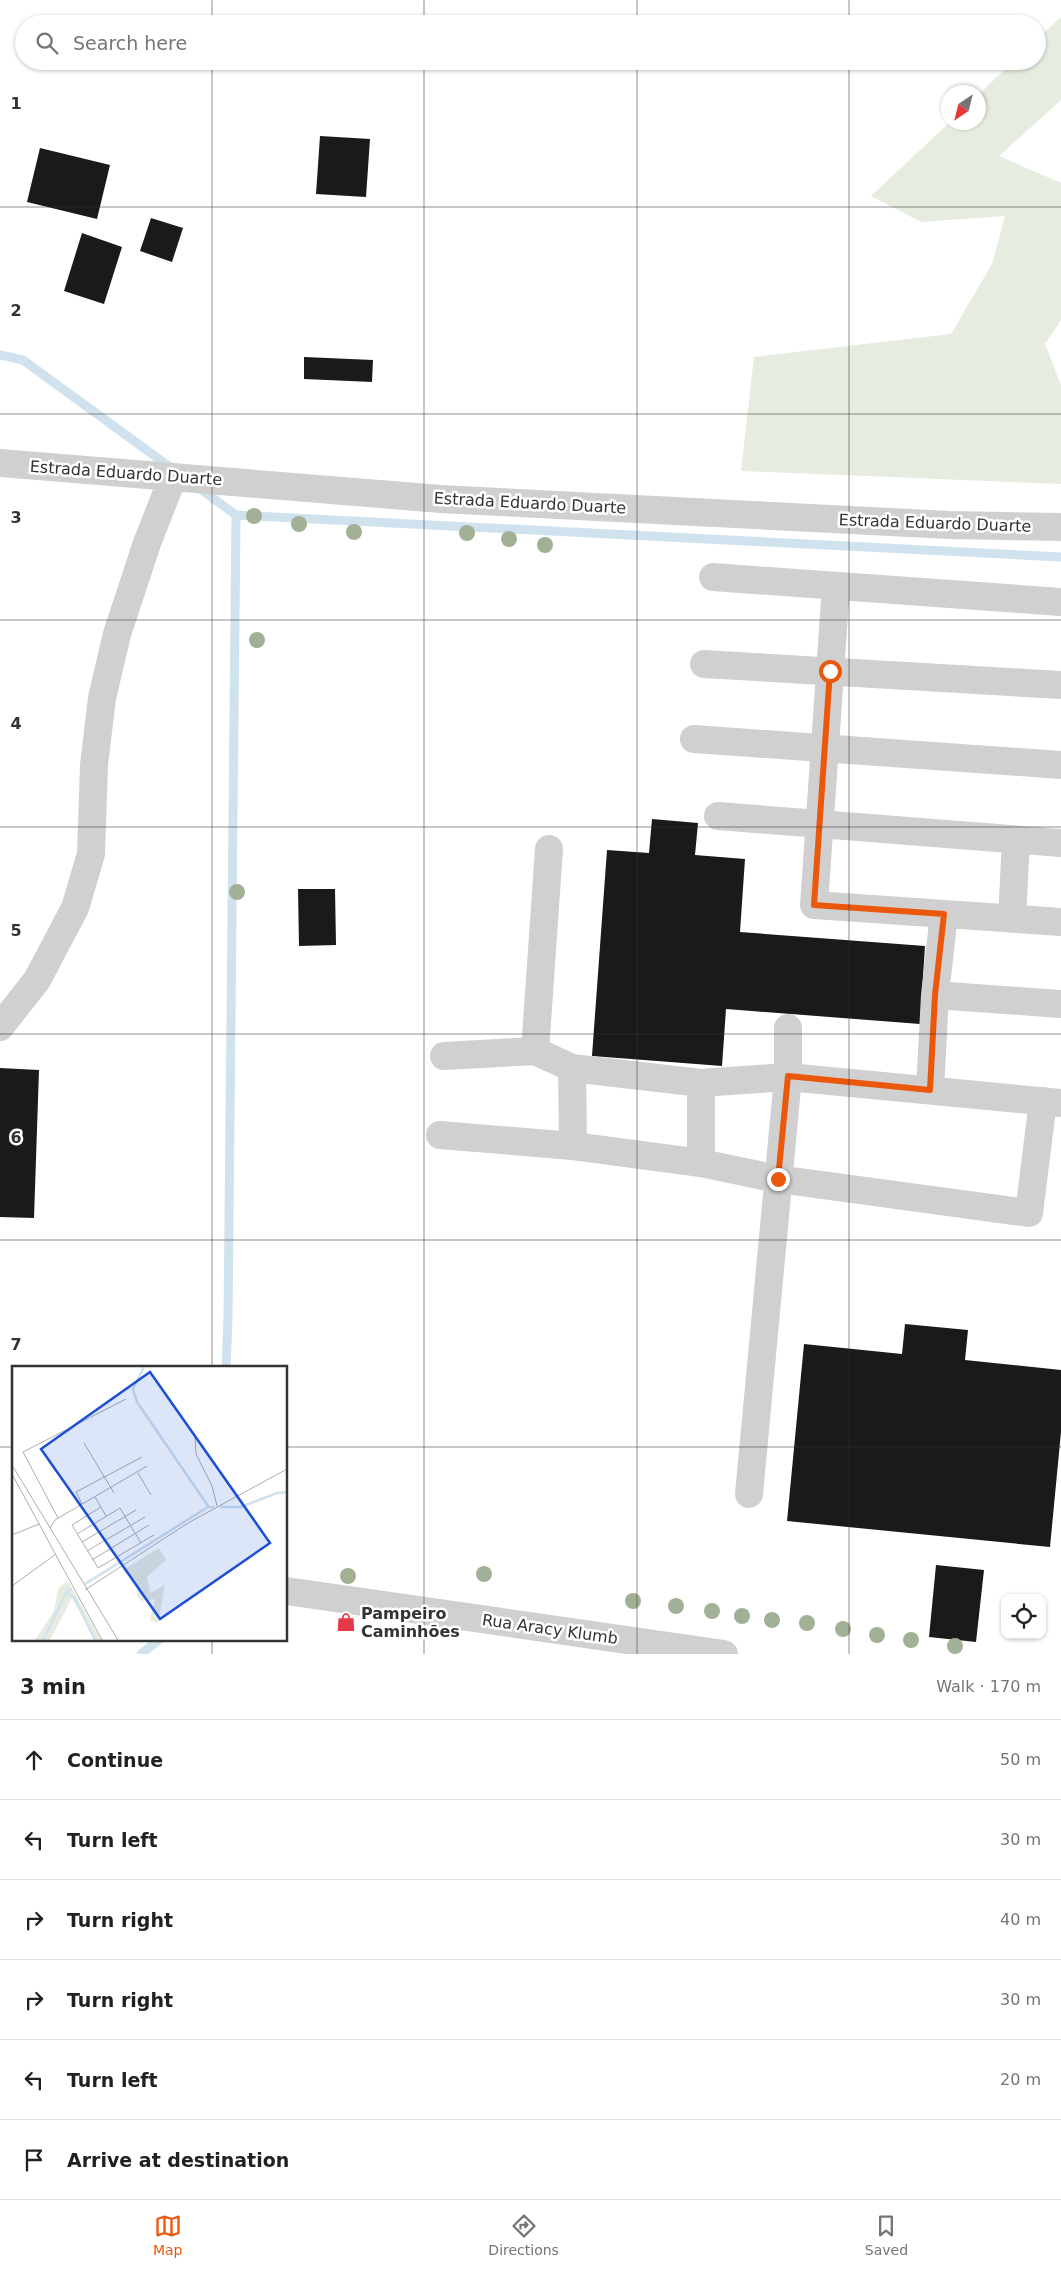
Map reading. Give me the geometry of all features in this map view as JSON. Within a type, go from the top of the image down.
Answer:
[{"type":"street","name":"Estrada Eduardo Duarte","points":[[0,463],[441,499],[949,524],[1061,527]]},
{"type":"street","points":[[0,1026],[37,980],[75,908],[91,854],[96,756],[102,698],[113,652],[147,543],[173,477]]},
{"type":"street","points":[[713,577],[1061,602]]},
{"type":"street","points":[[836,586],[814,905],[1061,922]]},
{"type":"street","points":[[704,664],[1061,685]]},
{"type":"street","points":[[694,738],[1061,766]]},
{"type":"street","points":[[718,816],[1061,844]]},
{"type":"street","points":[[1012,919],[1016,840]]},
{"type":"street","points":[[535,1052],[550,849]]},
{"type":"street","points":[[930,1090],[935,995],[944,914]]},
{"type":"street","points":[[935,995],[1061,1004]]},
{"type":"street","points":[[749,1494],[788,1076],[788,1028]]},
{"type":"street","points":[[440,1135],[573,1146],[701,1163],[778,1179],[1030,1213],[1052,1102],[788,1076],[701,1083],[572,1068],[535,1052],[444,1056]]},
{"type":"street","points":[[572,1068],[573,1146]]},
{"type":"street","points":[[701,1083],[701,1163]]},
{"type":"street","name":"Rua Aracy Klumb","points":[[288,1591],[724,1654]]},
{"type":"shaded area","points":[[1061,17],[1061,100],[999,156],[1061,183],[1061,320],[1045,344],[1061,385],[1061,484],[741,471],[754,357],[951,334],[992,264],[1005,216],[921,222],[871,196],[942,130],[986,130],[986,87],[1004,70],[1046,70],[1046,31]]},
{"type":"building","points":[[320,136],[370,139],[366,197],[316,194]]},
{"type":"building","points":[[40,148],[110,165],[97,219],[27,202]]},
{"type":"building","points":[[151,218],[183,228],[172,262],[140,251]]},
{"type":"building","points":[[82,233],[122,247],[104,304],[64,291]]},
{"type":"building","points":[[304,357],[373,360],[372,382],[304,379]]},
{"type":"building","points":[[652,819],[698,823],[695,855],[745,859],[740,932],[925,946],[920,1024],[726,1009],[722,1066],[592,1056],[607,850],[649,853]]},
{"type":"building","points":[[298,889],[335,889],[336,945],[299,946]]},
{"type":"building","points":[[0,1068],[39,1070],[34,1218],[0,1217]]},
{"type":"building","points":[[905,1324],[968,1330],[965,1360],[1061,1370],[1061,1432],[1050,1547],[787,1521],[804,1344],[902,1354]]},
{"type":"building","points":[[936,1565],[984,1570],[976,1642],[929,1637]]},
{"type":"waterway","points":[[0,355],[23,360],[174,470]]},
{"type":"waterway","points":[[199,488],[236,515],[1061,557]]},
{"type":"waterway","points":[[226,1366],[236,515]]},
{"type":"waterway","points":[[141,1654],[156,1642]]},
{"type":"place","name":"Pampeiro Caminhões","points":[[346,1622]]},
{"type":"route","points":[[778,1179],[788,1076],[930,1090],[935,995],[944,914],[814,905],[830,671]]}]
